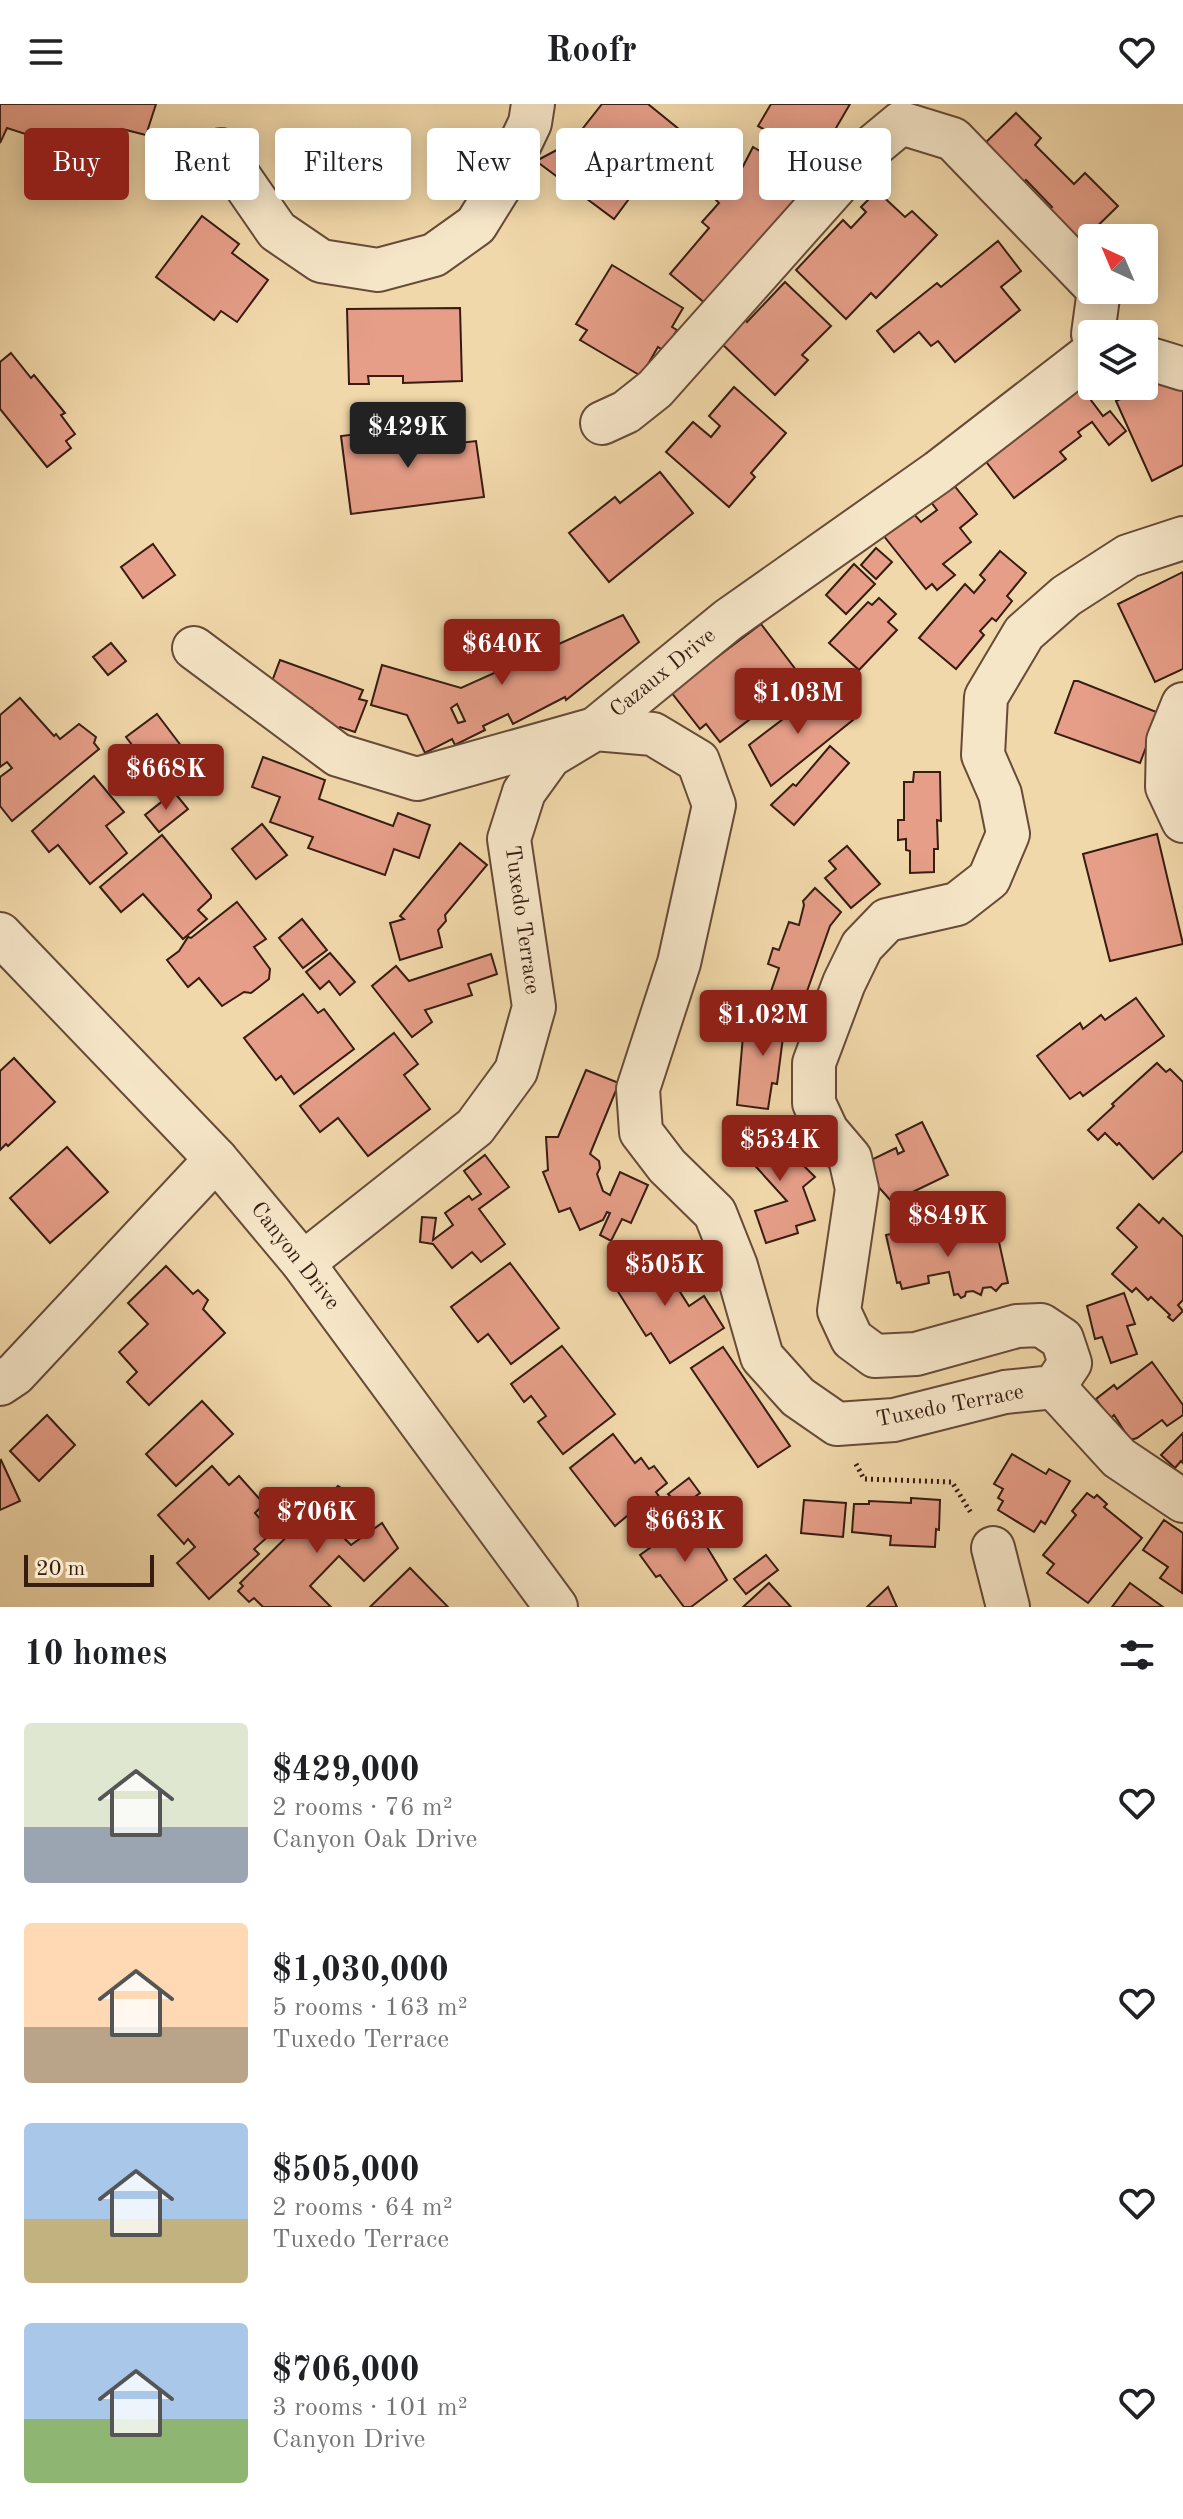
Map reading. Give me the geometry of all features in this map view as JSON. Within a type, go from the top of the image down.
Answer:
[{"type":"street","points":[[256,200],[277,231],[321,261],[378,270],[434,255],[476,225],[499,188],[530,123],[533,104]]},
{"type":"street","points":[[602,423],[626,412],[655,389],[866,152],[901,123],[953,139],[1078,268]]},
{"type":"street","name":"Cazaux Drive","points":[[194,648],[338,755],[417,779],[595,729],[728,620],[938,472],[1078,357]]},
{"type":"street","points":[[1158,361],[1183,369]]},
{"type":"street","name":"Tuxedo Terrace","points":[[837,1424],[894,1420],[1005,1392],[1054,1387],[1070,1363],[1062,1339],[1041,1325],[1017,1326],[916,1354],[875,1356],[852,1339],[839,1311],[857,1189],[850,1158],[827,1131],[814,1103],[814,1063],[844,983],[862,946],[887,920],[957,904],[989,879],[1008,834],[1000,794],[983,755],[986,697],[1024,633],[1066,596],[1128,556],[1183,538]]},
{"type":"street","points":[[1183,704],[1168,741],[1167,787],[1183,821]]},
{"type":"street","points":[[595,729],[653,734],[698,761],[714,805],[679,963],[638,1089],[641,1132],[667,1166],[715,1213],[736,1266],[762,1357],[798,1397],[837,1424]]},
{"type":"street","name":"Tuxedo Terrace","points":[[303,1263],[475,1127],[516,1071],[534,1007],[509,839],[524,792],[550,756],[595,729]]},
{"type":"street","name":"Canyon Drive","points":[[0,934],[216,1159],[303,1263],[548,1604]]},
{"type":"street","points":[[0,1384],[15,1374],[216,1159]]},
{"type":"street","points":[[1054,1387],[1119,1458],[1183,1501]]},
{"type":"street","points":[[993,1548],[1008,1607]]},
{"type":"path","points":[[837,1424],[864,1479],[952,1482],[993,1548]]},
{"type":"building","points":[[0,104],[156,104],[145,135],[129,131],[129,128],[24,128],[24,133],[7,128],[0,143]]},
{"type":"building","points":[[602,104],[648,104],[678,128],[583,128]]},
{"type":"building","points":[[771,104],[850,104],[836,128],[758,126]]},
{"type":"building","points":[[1016,113],[1041,138],[1035,145],[1074,184],[1085,173],[1118,206],[1100,224],[1078,224],[1078,243],[1047,212],[1052,207],[1026,180],[1020,186],[981,147]]},
{"type":"building","points":[[753,147],[759,150],[759,200],[795,200],[706,304],[670,274],[709,228],[702,222],[719,203],[716,200],[743,200],[743,166]]},
{"type":"building","points":[[556,150],[556,176],[540,164],[540,159]]},
{"type":"building","points":[[588,200],[628,200],[614,219]]},
{"type":"building","points":[[868,200],[887,200],[905,217],[912,211],[937,235],[876,298],[871,293],[846,319],[796,270],[843,220],[851,228],[866,212],[861,207]]},
{"type":"building","points":[[202,216],[239,244],[232,253],[268,280],[237,322],[221,311],[214,320],[156,277]]},
{"type":"building","points":[[998,241],[1021,271],[1001,287],[1020,310],[955,362],[938,341],[931,346],[919,332],[894,352],[877,331],[937,283],[941,287]]},
{"type":"building","points":[[612,265],[683,308],[672,327],[677,330],[664,351],[658,347],[641,376],[580,340],[587,330],[576,324]]},
{"type":"building","points":[[785,282],[831,326],[802,355],[808,360],[775,395],[719,341],[742,317],[747,322]]},
{"type":"building","points":[[460,308],[462,381],[403,383],[403,376],[368,376],[369,384],[349,384],[347,309]]},
{"type":"building","points":[[11,353],[65,413],[61,415],[75,434],[66,441],[71,448],[47,467],[0,409],[0,362]]},
{"type":"building","points":[[1164,379],[1183,384],[1183,465],[1152,481],[1116,401],[1158,400],[1158,382]]},
{"type":"building","points":[[734,387],[786,433],[751,473],[755,477],[729,507],[666,452],[693,422],[711,437],[720,426],[709,416]]},
{"type":"building","points":[[1078,389],[1078,400],[1091,400],[1103,416],[1110,411],[1126,431],[1109,445],[1092,422],[1078,432],[1081,436],[1060,452],[1066,459],[1014,498],[984,459]]},
{"type":"building","points":[[431,425],[434,446],[476,441],[484,497],[351,514],[341,436]]},
{"type":"building","points":[[660,472],[693,513],[609,582],[569,533],[615,497],[620,503]]},
{"type":"building","points":[[953,484],[977,514],[960,528],[971,542],[943,564],[955,575],[937,590],[932,584],[926,589],[883,535],[912,512],[921,522],[937,510],[931,502]]},
{"type":"building","points":[[153,544],[175,575],[143,598],[121,567]]},
{"type":"building","points":[[876,548],[892,562],[876,579],[861,565]]},
{"type":"building","points":[[1000,551],[1026,573],[1007,596],[1012,601],[996,621],[992,618],[980,631],[984,635],[956,669],[919,638],[965,584],[974,593],[985,580],[980,575]]},
{"type":"building","points":[[854,564],[875,584],[846,614],[826,595]]},
{"type":"building","points":[[1183,572],[1183,669],[1155,682],[1118,604]]},
{"type":"building","points":[[879,598],[896,614],[888,622],[897,630],[859,670],[829,643],[868,602],[872,605]]},
{"type":"building","points":[[623,615],[639,642],[566,700],[565,697],[513,724],[508,714],[455,745],[452,739],[425,753],[407,715],[371,705],[382,665],[461,688]],"holes":[[[457,704],[465,721],[458,723],[451,708]]]},
{"type":"building","points":[[761,624],[803,679],[720,742],[706,724],[700,729],[671,692]]},
{"type":"building","points":[[111,643],[126,661],[108,675],[93,657]]},
{"type":"building","points":[[280,660],[363,690],[359,699],[367,701],[355,732],[340,727],[335,731],[309,715],[312,708],[268,692]]},
{"type":"building","points":[[1074,681],[1159,713],[1140,763],[1055,733]]},
{"type":"building","points":[[820,691],[853,720],[771,786],[749,745]]},
{"type":"building","points":[[20,698],[54,736],[56,734],[60,739],[79,724],[96,737],[94,743],[99,749],[12,821],[0,806],[0,777],[12,768],[7,762],[0,767],[0,715]]},
{"type":"building","points":[[157,714],[182,747],[151,770],[126,737]]},
{"type":"building","points":[[830,746],[849,763],[794,825],[771,805],[793,784],[796,786]]},
{"type":"building","points":[[263,757],[325,780],[319,799],[393,826],[398,813],[430,825],[419,858],[394,849],[385,875],[308,848],[313,837],[270,822],[280,797],[252,787]]},
{"type":"building","points":[[914,772],[940,772],[941,821],[937,820],[938,849],[934,849],[934,872],[910,873],[910,851],[906,850],[906,839],[898,840],[898,820],[904,820],[904,782],[913,782]]},
{"type":"building","points":[[94,776],[124,812],[106,826],[127,853],[90,884],[58,845],[49,852],[32,831]]},
{"type":"building","points":[[174,792],[188,809],[159,832],[145,815]]},
{"type":"building","points":[[262,824],[287,855],[256,879],[232,849]]},
{"type":"building","points":[[1157,834],[1183,944],[1110,961],[1083,854]]},
{"type":"building","points":[[162,835],[211,895],[198,910],[207,919],[183,939],[143,894],[121,912],[100,887]]},
{"type":"building","points":[[460,843],[487,865],[445,915],[446,921],[438,930],[442,947],[400,960],[390,923],[404,919],[400,916]]},
{"type":"building","points":[[847,846],[880,884],[851,908],[825,878],[836,869],[829,861]]},
{"type":"building","points":[[815,888],[841,912],[830,926],[799,1014],[767,1003],[779,968],[768,964],[773,948],[779,950],[789,922],[799,925],[803,901]]},
{"type":"building","points":[[237,902],[266,939],[254,947],[270,969],[269,979],[251,993],[244,992],[222,1006],[199,978],[188,987],[167,960],[179,951],[188,937],[191,938]]},
{"type":"building","points":[[302,919],[327,950],[303,968],[279,938]]},
{"type":"building","points":[[330,953],[355,982],[340,995],[329,981],[320,989],[306,972]]},
{"type":"building","points":[[491,954],[497,974],[468,984],[472,995],[425,1010],[432,1022],[412,1037],[372,986],[396,966],[409,981]]},
{"type":"building","points":[[303,994],[318,1013],[324,1009],[354,1049],[294,1094],[281,1076],[276,1080],[244,1038]]},
{"type":"building","points":[[1136,998],[1164,1036],[1083,1096],[1080,1092],[1070,1099],[1037,1056],[1080,1023],[1083,1029],[1101,1015],[1105,1020]]},
{"type":"building","points":[[758,1009],[798,1017],[793,1039],[783,1037],[777,1084],[772,1083],[768,1109],[737,1105],[743,1036],[752,1037]]},
{"type":"building","points":[[394,1033],[418,1064],[404,1075],[430,1109],[368,1156],[338,1118],[320,1132],[300,1106]]},
{"type":"building","points":[[14,1058],[55,1102],[0,1150],[0,1071]]},
{"type":"building","points":[[1157,1063],[1166,1072],[1170,1069],[1183,1082],[1183,1151],[1153,1179],[1119,1143],[1117,1145],[1105,1133],[1098,1140],[1088,1130]]},
{"type":"building","points":[[586,1070],[619,1083],[590,1154],[599,1161],[597,1174],[603,1191],[610,1195],[620,1172],[648,1185],[631,1223],[622,1219],[611,1241],[600,1235],[610,1213],[607,1212],[603,1220],[580,1230],[570,1208],[559,1212],[543,1172],[548,1170],[546,1137],[558,1137]]},
{"type":"building","points":[[922,1122],[948,1175],[892,1202],[875,1183],[873,1159],[896,1148],[898,1154],[904,1151],[896,1135]]},
{"type":"building","points":[[767,1123],[773,1130],[779,1124],[790,1136],[782,1144],[815,1177],[803,1187],[815,1220],[796,1226],[798,1233],[766,1243],[755,1211],[787,1201],[739,1148]]},
{"type":"building","points":[[67,1147],[108,1192],[50,1243],[10,1198]]},
{"type":"building","points":[[485,1155],[509,1187],[479,1209],[505,1244],[481,1262],[472,1252],[452,1268],[433,1244],[420,1242],[422,1217],[436,1218],[433,1240],[453,1225],[445,1213],[469,1196],[472,1200],[481,1194],[464,1171]]},
{"type":"building","points":[[1139,1204],[1159,1223],[1163,1218],[1183,1237],[1183,1300],[1178,1305],[1183,1311],[1173,1321],[1151,1297],[1148,1300],[1136,1288],[1132,1292],[1112,1274],[1137,1247],[1117,1228]]},
{"type":"building","points":[[970,1221],[974,1238],[997,1233],[1008,1283],[1002,1284],[996,1291],[991,1287],[983,1288],[981,1295],[966,1292],[961,1298],[958,1294],[954,1295],[949,1272],[928,1276],[929,1283],[902,1289],[900,1282],[897,1283],[886,1235],[920,1228],[921,1236]]},
{"type":"building","points":[[654,1251],[689,1306],[704,1296],[724,1328],[670,1363],[651,1333],[646,1336],[610,1279]]},
{"type":"building","points":[[510,1263],[559,1328],[511,1364],[488,1334],[478,1342],[451,1307]]},
{"type":"building","points":[[166,1266],[193,1294],[198,1290],[208,1300],[203,1309],[225,1333],[149,1405],[127,1382],[137,1372],[119,1352],[148,1324],[128,1303]]},
{"type":"building","points":[[1124,1293],[1135,1324],[1127,1326],[1137,1354],[1111,1363],[1102,1337],[1095,1339],[1087,1306]]},
{"type":"building","points":[[562,1346],[615,1414],[563,1454],[538,1422],[546,1416],[531,1396],[524,1402],[511,1384]]},
{"type":"building","points":[[723,1347],[790,1446],[758,1467],[691,1368]]},
{"type":"building","points":[[1152,1362],[1183,1405],[1183,1415],[1167,1426],[1162,1420],[1130,1440],[1114,1415],[1110,1419],[1096,1399],[1114,1385],[1117,1389]]},
{"type":"building","points":[[202,1401],[233,1434],[176,1486],[146,1454]]},
{"type":"building","points":[[47,1415],[75,1445],[39,1481],[10,1451]]},
{"type":"building","points":[[1183,1433],[1183,1463],[1181,1461],[1175,1468],[1161,1455]]},
{"type":"building","points":[[613,1434],[635,1463],[641,1458],[649,1469],[654,1466],[667,1483],[656,1492],[660,1498],[642,1512],[638,1507],[615,1526],[570,1468]]},
{"type":"building","points":[[1012,1454],[1046,1474],[1049,1469],[1070,1481],[1045,1524],[1041,1521],[1034,1532],[998,1510],[1003,1501],[998,1498],[1003,1489],[994,1484]]},
{"type":"building","points":[[0,1461],[20,1501],[0,1510]]},
{"type":"building","points":[[212,1466],[229,1485],[239,1476],[264,1504],[255,1513],[272,1533],[254,1549],[259,1554],[209,1599],[177,1563],[195,1547],[188,1539],[184,1544],[158,1515]]},
{"type":"building","points":[[689,1478],[700,1493],[672,1514],[664,1503],[671,1497],[668,1494]]},
{"type":"building","points":[[338,1486],[370,1506],[341,1535],[351,1545],[382,1523],[398,1548],[364,1581],[339,1556],[310,1586],[331,1607],[263,1607],[254,1598],[249,1602],[238,1591],[243,1586],[240,1583]]},
{"type":"building","points":[[1087,1493],[1094,1498],[1097,1495],[1107,1504],[1104,1507],[1142,1538],[1088,1603],[1047,1573],[1054,1564],[1043,1555],[1076,1515],[1072,1511]]},
{"type":"building","points":[[911,1498],[940,1500],[935,1547],[890,1545],[891,1536],[852,1532],[854,1504],[869,1504],[869,1501],[911,1503]]},
{"type":"building","points":[[804,1500],[846,1503],[843,1537],[801,1533]]},
{"type":"building","points":[[682,1519],[701,1544],[711,1537],[715,1542],[707,1547],[727,1580],[691,1607],[684,1607],[640,1555]]},
{"type":"building","points":[[1164,1520],[1183,1533],[1182,1593],[1160,1578],[1168,1567],[1143,1550]]},
{"type":"building","points":[[766,1555],[778,1570],[746,1594],[734,1579]]},
{"type":"building","points":[[410,1568],[448,1607],[370,1607]]},
{"type":"building","points":[[769,1583],[791,1607],[743,1607]]},
{"type":"building","points":[[1130,1583],[1163,1607],[1112,1607]]},
{"type":"building","points":[[888,1587],[897,1607],[867,1607]]}]
